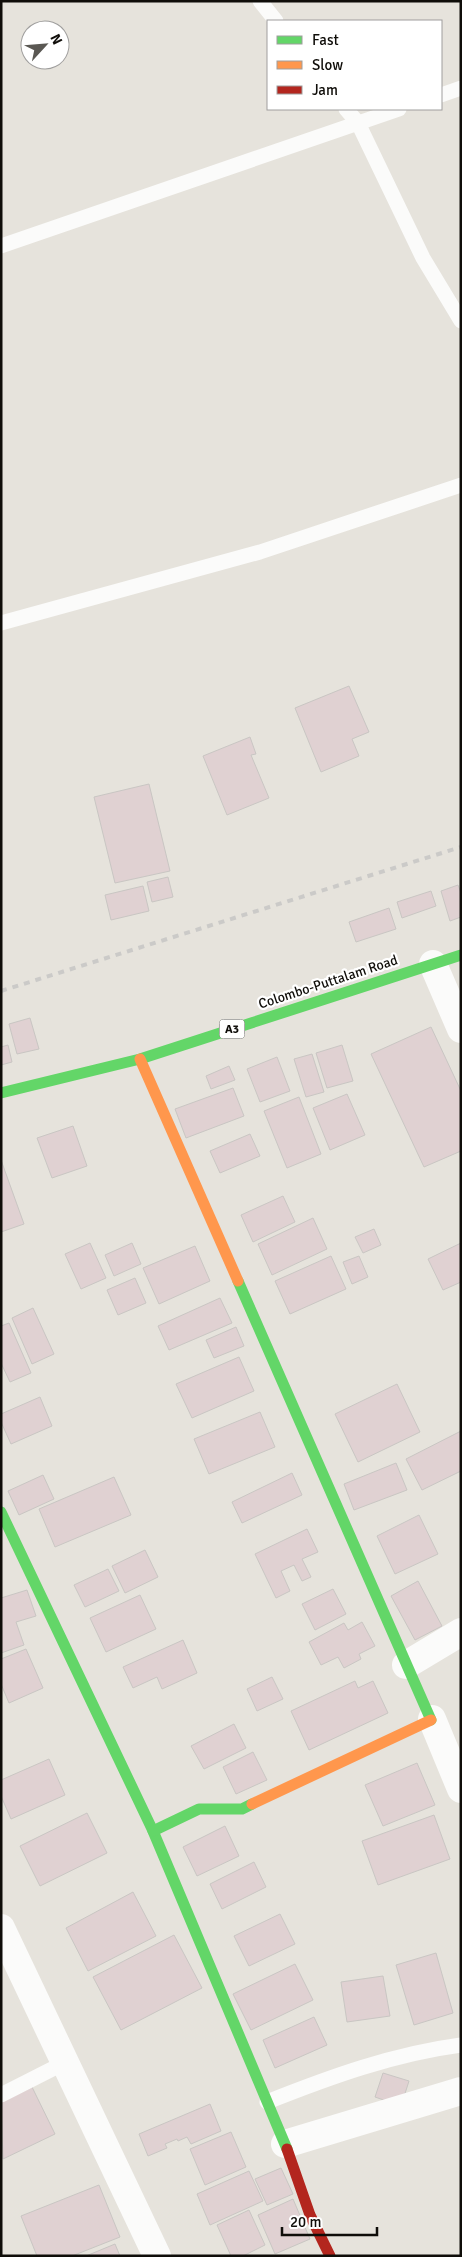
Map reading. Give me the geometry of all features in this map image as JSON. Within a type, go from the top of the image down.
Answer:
[{"type":"main road","name":"Colombo-Puttalam Road","points":[[1,1093],[140,1059],[461,955]]},
{"type":"main road","points":[[140,1059],[406,1665],[432,1719],[242,1809],[199,1809],[153,1831]]},
{"type":"main road","points":[[1,1512],[153,1831],[285,2144],[310,2215],[330,2256]]},
{"type":"street","points":[[433,964],[461,1029]]},
{"type":"street","points":[[406,1665],[461,1632]]},
{"type":"street","points":[[432,1719],[461,1790]]},
{"type":"street","points":[[1,1928],[157,2256]]},
{"type":"street","points":[[285,2144],[461,2091]]},
{"type":"lane","points":[[260,1],[275,20]]},
{"type":"lane","points":[[442,95],[461,88]]},
{"type":"lane","points":[[347,110],[358,123],[423,258],[461,321]]},
{"type":"lane","points":[[1,246],[396,110]]},
{"type":"lane","points":[[1,623],[260,552],[461,485]]},
{"type":"lane","points":[[267,2102],[336,2075],[409,2054],[461,2045]]},
{"type":"lane","points":[[1,2095],[66,2062]]},
{"type":"building","points":[[349,686],[369,732],[352,739],[359,756],[321,772],[295,708]]},
{"type":"building","points":[[250,737],[256,754],[251,755],[269,798],[227,815],[203,756]]},
{"type":"building","points":[[149,784],[170,871],[115,883],[94,797]]},
{"type":"building","points":[[168,877],[173,897],[152,902],[147,882]]},
{"type":"building","points":[[458,885],[461,893],[461,917],[450,921],[441,891]]},
{"type":"building","points":[[143,886],[149,911],[111,920],[105,895]]},
{"type":"building","points":[[431,891],[436,906],[402,918],[397,902]]},
{"type":"building","points":[[389,908],[396,929],[356,942],[349,922]]},
{"type":"building","points":[[30,1018],[39,1049],[17,1054],[9,1024]]},
{"type":"building","points":[[431,1027],[461,1091],[461,1151],[424,1167],[371,1054]]},
{"type":"building","points":[[8,1045],[12,1062],[1,1065],[1,1047]]},
{"type":"building","points":[[342,1045],[353,1081],[327,1088],[316,1053]]},
{"type":"building","points":[[312,1054],[324,1092],[306,1097],[294,1059]]},
{"type":"building","points":[[277,1057],[290,1091],[260,1102],[247,1069]]},
{"type":"building","points":[[229,1066],[235,1080],[211,1089],[206,1076]]},
{"type":"building","points":[[233,1088],[244,1116],[186,1138],[175,1109]]},
{"type":"building","points":[[347,1094],[365,1135],[330,1150],[313,1108]]},
{"type":"building","points":[[299,1097],[321,1154],[287,1168],[264,1111]]},
{"type":"building","points":[[73,1126],[87,1166],[52,1178],[37,1138]]},
{"type":"building","points":[[250,1134],[260,1156],[220,1173],[210,1151]]},
{"type":"building","points":[[1,1160],[24,1224],[1,1232]]},
{"type":"building","points":[[283,1196],[295,1222],[253,1242],[241,1215]]},
{"type":"building","points":[[313,1218],[327,1249],[272,1275],[258,1244]]},
{"type":"building","points":[[374,1229],[381,1245],[363,1253],[355,1237]]},
{"type":"building","points":[[90,1243],[106,1278],[81,1289],[65,1254]]},
{"type":"building","points":[[132,1243],[141,1264],[114,1276],[105,1255]]},
{"type":"building","points":[[461,1243],[461,1282],[443,1290],[428,1259]]},
{"type":"building","points":[[195,1246],[210,1281],[159,1304],[143,1268]]},
{"type":"building","points":[[331,1256],[346,1289],[290,1314],[275,1281]]},
{"type":"building","points":[[359,1256],[368,1277],[352,1284],[343,1262]]},
{"type":"building","points":[[135,1278],[146,1303],[118,1315],[107,1290]]},
{"type":"building","points":[[220,1298],[232,1323],[169,1350],[158,1326]]},
{"type":"building","points":[[33,1308],[54,1354],[32,1364],[12,1318]]},
{"type":"building","points":[[9,1323],[31,1373],[10,1382],[1,1363],[1,1326]]},
{"type":"building","points":[[236,1327],[244,1346],[214,1358],[206,1340]]},
{"type":"building","points":[[239,1357],[254,1391],[192,1418],[176,1384]]},
{"type":"building","points":[[397,1384],[420,1432],[358,1462],[335,1414]]},
{"type":"building","points":[[40,1397],[52,1426],[11,1444],[1,1422],[1,1414]]},
{"type":"building","points":[[260,1412],[275,1447],[209,1474],[194,1439]]},
{"type":"building","points":[[461,1431],[461,1471],[422,1490],[406,1459]]},
{"type":"building","points":[[396,1463],[407,1490],[354,1510],[344,1484]]},
{"type":"building","points":[[292,1473],[302,1495],[242,1523],[232,1502]]},
{"type":"building","points":[[43,1475],[54,1499],[19,1515],[8,1491]]},
{"type":"building","points":[[114,1477],[131,1515],[55,1547],[39,1509]]},
{"type":"building","points":[[419,1515],[438,1554],[395,1574],[377,1536]]},
{"type":"building","points":[[307,1529],[318,1552],[302,1559],[311,1577],[302,1581],[294,1565],[281,1571],[290,1591],[276,1598],[255,1554]]},
{"type":"building","points":[[145,1550],[158,1577],[125,1593],[112,1566]]},
{"type":"building","points":[[108,1569],[119,1591],[85,1607],[74,1585]]},
{"type":"building","points":[[418,1581],[442,1626],[415,1640],[391,1596]]},
{"type":"building","points":[[333,1589],[346,1614],[315,1630],[302,1604]]},
{"type":"building","points":[[27,1590],[36,1616],[16,1622],[24,1645],[1,1653],[1,1598]]},
{"type":"building","points":[[140,1595],[156,1629],[106,1652],[90,1618]]},
{"type":"building","points":[[362,1622],[375,1646],[359,1654],[361,1659],[344,1668],[338,1657],[321,1665],[309,1642],[344,1623],[348,1630]]},
{"type":"building","points":[[183,1640],[197,1673],[162,1689],[157,1677],[133,1688],[123,1667]]},
{"type":"building","points":[[26,1649],[43,1688],[9,1703],[1,1684],[1,1659]]},
{"type":"building","points":[[272,1677],[283,1699],[257,1711],[247,1689]]},
{"type":"building","points":[[355,1681],[358,1688],[373,1681],[388,1713],[309,1750],[291,1711]]},
{"type":"building","points":[[234,1724],[246,1748],[204,1769],[191,1746]]},
{"type":"building","points":[[253,1752],[267,1780],[236,1794],[223,1767]]},
{"type":"building","points":[[49,1759],[65,1795],[11,1819],[1,1796],[1,1780]]},
{"type":"building","points":[[417,1763],[435,1805],[383,1826],[365,1785]]},
{"type":"building","points":[[87,1813],[107,1853],[40,1886],[20,1846]]},
{"type":"building","points":[[434,1815],[450,1859],[378,1885],[362,1841]]},
{"type":"building","points":[[225,1826],[239,1856],[197,1876],[183,1847]]},
{"type":"building","points":[[254,1862],[266,1887],[222,1909],[210,1884]]},
{"type":"building","points":[[133,1892],[156,1936],[88,1971],[66,1928]]},
{"type":"building","points":[[280,1914],[295,1944],[249,1966],[234,1936]]},
{"type":"building","points":[[174,1935],[202,1988],[121,2030],[93,1977]]},
{"type":"building","points":[[436,1953],[453,2013],[414,2025],[396,1965]]},
{"type":"building","points":[[295,1964],[313,2000],[251,2030],[233,1994]]},
{"type":"building","points":[[383,1976],[390,2016],[347,2022],[341,1982]]},
{"type":"building","points":[[314,2017],[327,2045],[275,2068],[263,2040]]},
{"type":"building","points":[[383,2073],[409,2081],[401,2106],[375,2097]]},
{"type":"building","points":[[32,2087],[55,2134],[3,2159],[1,2102]]},
{"type":"building","points":[[210,2104],[221,2131],[191,2144],[187,2137],[178,2141],[177,2139],[165,2144],[167,2148],[148,2156],[139,2134]]},
{"type":"building","points":[[231,2132],[246,2167],[205,2185],[190,2149]]},
{"type":"building","points":[[281,2168],[293,2194],[267,2205],[255,2179]]},
{"type":"building","points":[[249,2171],[263,2201],[210,2225],[197,2194]]},
{"type":"building","points":[[99,2185],[120,2237],[72,2256],[37,2256],[21,2216]]},
{"type":"building","points":[[293,2199],[310,2239],[275,2254],[258,2215]]},
{"type":"building","points":[[249,2210],[265,2245],[243,2256],[231,2256],[217,2225]]},
{"type":"building","points":[[115,2244],[120,2256],[86,2256]]},
{"type":"railway","points":[[1,991],[461,847]]},
{"type":"traffic: fast","points":[[1,1093],[140,1059],[461,955]]},
{"type":"traffic: fast","points":[[238,1281],[431,1720]]},
{"type":"traffic: fast","points":[[1,1512],[153,1831],[287,2149]]},
{"type":"traffic: fast","points":[[153,1831],[199,1809],[242,1809],[252,1804]]},
{"type":"traffic: slow","points":[[140,1059],[238,1281]]},
{"type":"traffic: slow","points":[[252,1804],[431,1720]]},
{"type":"traffic: jam","points":[[287,2149],[310,2215],[330,2256]]}]
